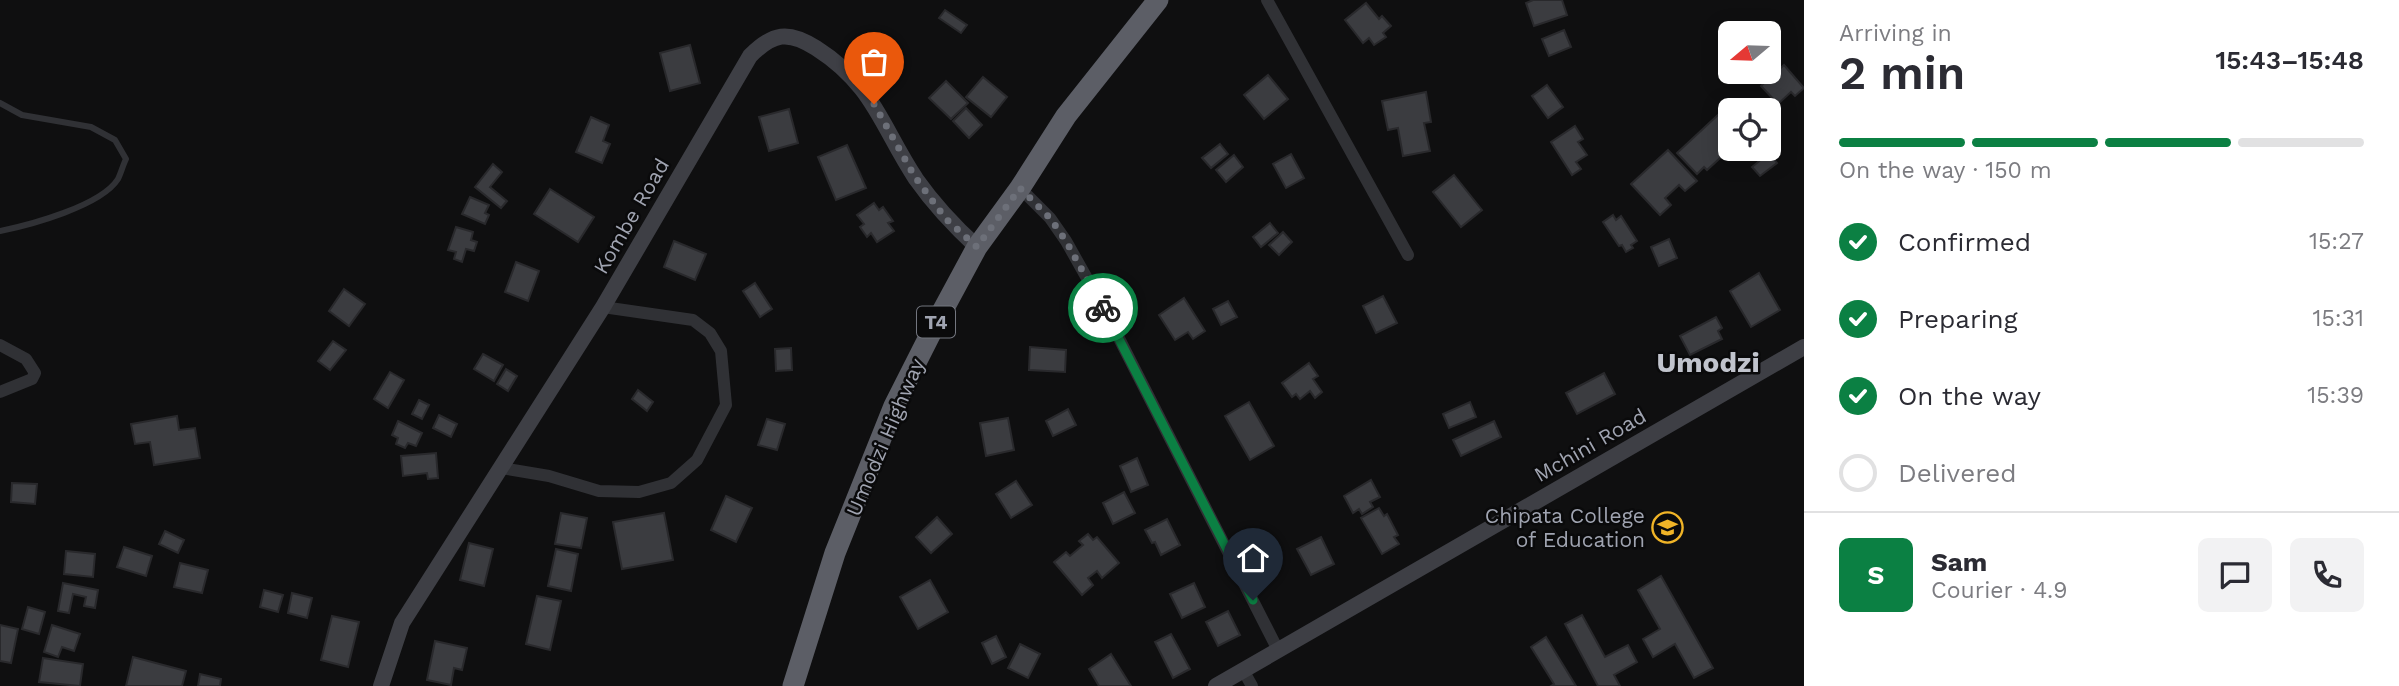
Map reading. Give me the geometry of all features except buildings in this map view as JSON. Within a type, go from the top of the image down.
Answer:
[{"type":"highway","name":"Umodzi Highway","points":[[793,686],[835,553],[894,406],[936,323],[977,247],[1020,188],[1066,116],[1158,0]]},
{"type":"street","points":[[1267,0],[1408,255]]},
{"type":"street","name":"Kombe Road","points":[[381,686],[402,623],[603,307],[750,55],[765,41],[783,35],[803,40],[854,77],[874,104],[915,177],[946,219],[977,247]]},
{"type":"street","points":[[1020,188],[1050,218],[1102,305],[1279,650]]},
{"type":"street","points":[[501,468],[550,476],[599,491],[639,492],[671,483],[697,460],[726,405],[721,351],[710,333],[692,320],[603,307]]},
{"type":"street","points":[[0,345],[26,359],[35,373],[32,379],[0,392]]},
{"type":"street","name":"Mchini Road","points":[[1216,686],[1804,347]]},
{"type":"street","points":[[1244,670],[1252,686]]},
{"type":"lane","points":[[0,103],[22,115],[91,127],[115,139],[126,159],[117,181],[96,198],[37,223],[0,231]]},
{"type":"way so far","points":[[874,104],[915,177],[946,219],[977,247],[1020,188],[1050,218],[1066,241],[1103,308]]},
{"type":"place","name":"Chipata College of Education","points":[[1668,527]]},
{"type":"district","name":"Umodzi","points":[[1708,362]]},
{"type":"route","points":[[1103,308],[1253,600]]}]
